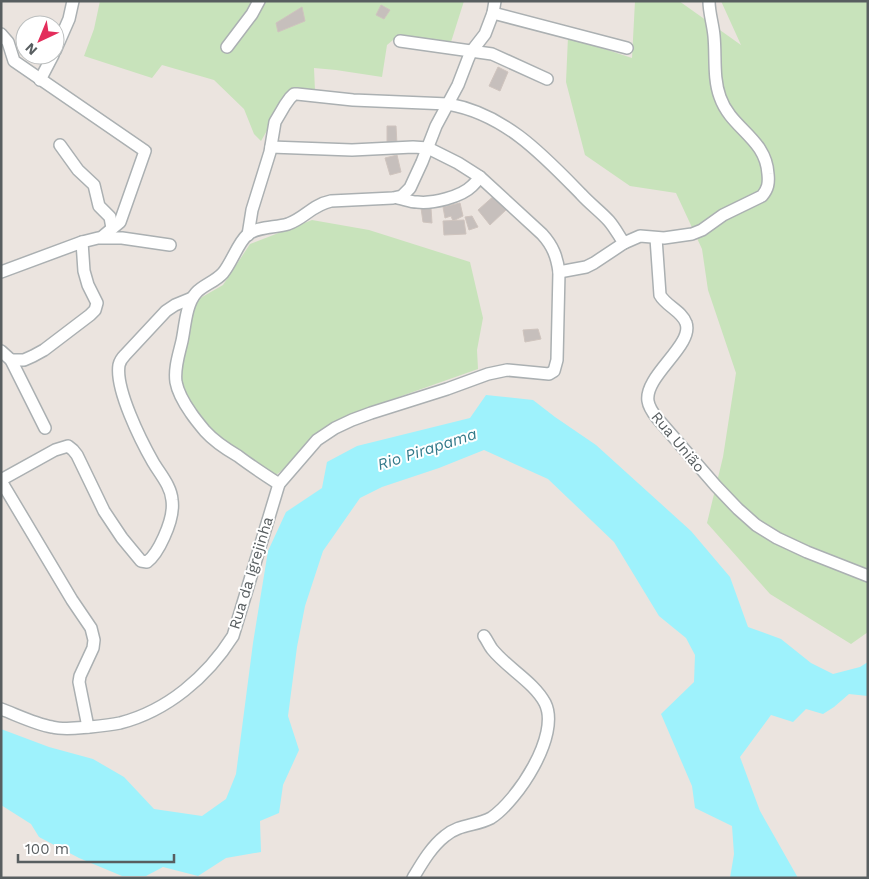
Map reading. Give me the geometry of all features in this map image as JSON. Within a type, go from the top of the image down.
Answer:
[{"type":"street","points":[[65,27],[73,1]]},
{"type":"street","points":[[227,47],[260,1]]},
{"type":"street","points":[[398,198],[406,194],[410,188],[436,126],[458,85],[464,66],[471,52],[485,34],[495,1]]},
{"type":"street","points":[[559,272],[586,267],[624,243],[640,236],[664,238],[683,236],[702,230],[723,215],[762,196],[766,191],[768,169],[765,156],[752,138],[724,107],[719,95],[709,1]]},
{"type":"street","points":[[492,14],[627,48]]},
{"type":"street","points":[[1,34],[8,42],[14,61],[145,151],[120,222],[102,237]]},
{"type":"street","points":[[400,41],[492,54],[547,79]]},
{"type":"street","points":[[40,80],[48,65]]},
{"type":"street","points":[[248,235],[252,210],[271,147],[275,122],[285,104],[294,94],[304,94],[353,100],[448,104],[460,106],[485,115],[507,127],[531,144],[608,221],[624,243]]},
{"type":"street","points":[[60,145],[78,170],[94,185],[99,206],[110,217],[112,228]]},
{"type":"street","points":[[192,298],[176,374],[176,382],[182,398],[205,431],[215,440],[279,484],[317,440],[335,428],[371,412],[496,372],[512,370],[550,374],[554,371],[557,360],[558,262],[550,242],[480,177],[458,163],[428,148],[352,150],[271,147]]},
{"type":"street","points":[[88,727],[79,682],[93,648],[94,640],[91,628],[72,600],[1,480],[55,450],[68,446],[77,456],[104,511],[122,538],[141,561],[147,562],[163,540],[171,516],[173,501],[169,489],[138,434],[129,410],[122,389],[120,375],[120,363],[124,355],[166,311],[192,298],[201,288],[214,281],[224,271],[242,241],[248,235],[261,229],[278,227],[296,220],[322,203],[398,198],[430,202],[463,192],[480,177]]},
{"type":"street","points":[[1,272],[82,242],[102,237],[170,245]]},
{"type":"street","name":"Rua União","points":[[656,238],[660,295],[686,321],[687,332],[649,390],[650,408],[716,486],[756,525],[808,552],[868,576]]},
{"type":"street","points":[[11,360],[24,360],[33,356],[95,310],[97,303],[88,285],[84,271],[82,242]]},
{"type":"street","points":[[1,351],[11,360],[45,428]]},
{"type":"street","name":"Rua da Igrejinha","points":[[1,709],[52,728],[65,729],[107,725],[144,715],[169,701],[196,681],[213,663],[233,636],[279,484]]},
{"type":"street","points":[[412,878],[430,851],[445,835],[460,827],[486,820],[500,811],[526,779],[543,748],[549,726],[546,705],[528,683],[493,650],[484,636]]},
{"type":"green space","points":[[100,1],[464,1],[451,42],[435,42],[399,35],[387,45],[382,77],[314,68],[315,91],[294,90],[276,107],[269,127],[261,141],[254,134],[244,109],[214,80],[162,65],[152,78],[84,56],[94,29]]},
{"type":"green space","points":[[635,1],[679,1],[741,45],[721,1],[868,1],[868,632],[851,644],[770,594],[707,523],[723,457],[736,373],[708,290],[702,249],[676,193],[630,186],[585,155],[566,82],[568,37],[632,58]]},
{"type":"green space","points":[[312,220],[369,230],[470,262],[483,318],[477,350],[478,369],[359,411],[323,428],[311,447],[271,479],[201,426],[178,390],[190,304],[223,285],[250,244]]},
{"type":"water","name":"Rio Pirapama","points":[[486,395],[533,400],[596,445],[691,531],[730,577],[748,627],[781,639],[811,663],[833,674],[860,667],[868,662],[868,696],[849,694],[823,714],[806,709],[793,722],[771,715],[740,757],[760,811],[798,878],[730,878],[734,854],[732,826],[695,808],[692,786],[661,714],[694,682],[695,655],[686,638],[659,616],[614,542],[548,479],[484,450],[439,468],[382,487],[360,498],[323,551],[305,606],[297,647],[288,716],[299,750],[283,785],[279,813],[260,821],[261,852],[226,858],[198,876],[163,867],[146,876],[122,876],[79,858],[39,837],[31,824],[1,805],[1,729],[49,747],[93,759],[124,777],[154,809],[202,816],[226,799],[236,774],[253,643],[268,551],[286,512],[322,488],[327,462],[357,446],[470,418]]},
{"type":"building","points":[[381,5],[390,10],[384,19],[376,15]]},
{"type":"building","points":[[302,7],[305,21],[278,32],[276,23]]},
{"type":"building","points":[[498,67],[508,72],[500,91],[489,86]]},
{"type":"building","points":[[387,126],[396,126],[397,145],[387,144]]},
{"type":"building","points":[[397,155],[401,172],[390,175],[385,158]]},
{"type":"building","points":[[496,194],[507,209],[490,225],[478,210]]},
{"type":"building","points":[[460,203],[463,216],[453,221],[451,216],[445,218],[443,207]]},
{"type":"building","points":[[421,208],[431,208],[432,223],[423,222]]},
{"type":"building","points":[[472,216],[478,227],[469,230],[465,217]]},
{"type":"building","points":[[464,220],[466,234],[444,235],[443,221]]},
{"type":"building","points":[[538,329],[541,339],[525,342],[523,330]]}]
